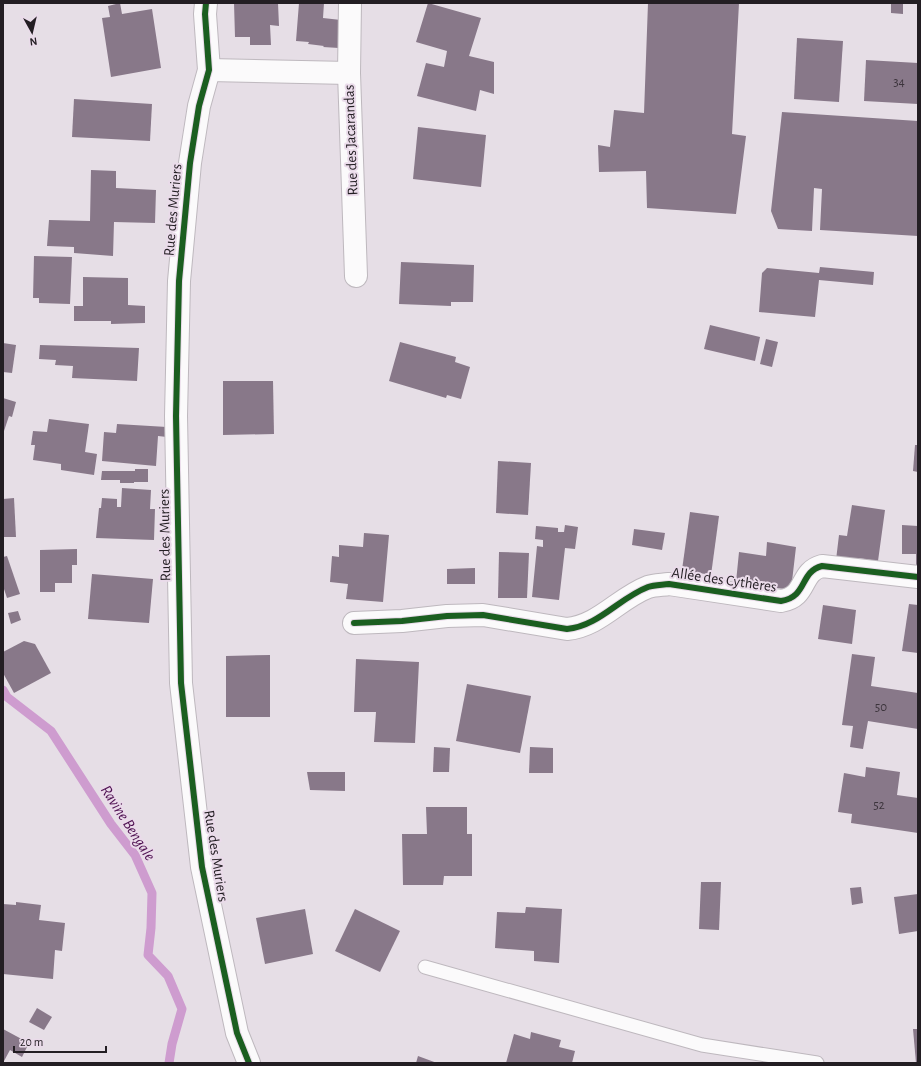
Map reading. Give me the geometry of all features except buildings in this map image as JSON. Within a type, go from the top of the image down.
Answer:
[{"type":"street","name":"Rue des Muriers","points":[[206,3],[205,14],[209,70],[199,106],[190,163],[179,281],[176,416],[181,683],[202,867],[237,1033],[248,1063]]},
{"type":"street","name":"Rue des Jacarandas","points":[[350,3],[349,73],[356,276]]},
{"type":"street","points":[[209,70],[349,73]]},
{"type":"street","name":"Allée des Cythères","points":[[354,623],[402,621],[447,616],[483,615],[567,629],[577,628],[594,621],[636,593],[649,587],[659,585],[669,584],[781,601],[787,600],[798,594],[809,572],[822,566],[918,577]]},
{"type":"lane","points":[[425,967],[702,1045],[817,1063]]},
{"type":"waterway","name":"Ravine Bengale","points":[[3,690],[7,697],[51,731],[111,824],[135,855],[152,893],[151,928],[148,955],[168,976],[182,1009],[172,1044],[169,1063]]},
{"type":"cycle path","points":[[206,3],[205,14],[209,70],[199,106],[190,163],[179,281],[176,416],[181,683],[202,867],[237,1033],[249,1063]]},
{"type":"cycle path","points":[[354,623],[402,621],[447,616],[483,615],[567,629],[589,623],[638,592],[655,585],[669,584],[781,601],[790,599],[796,595],[810,573],[822,566],[918,577]]}]
